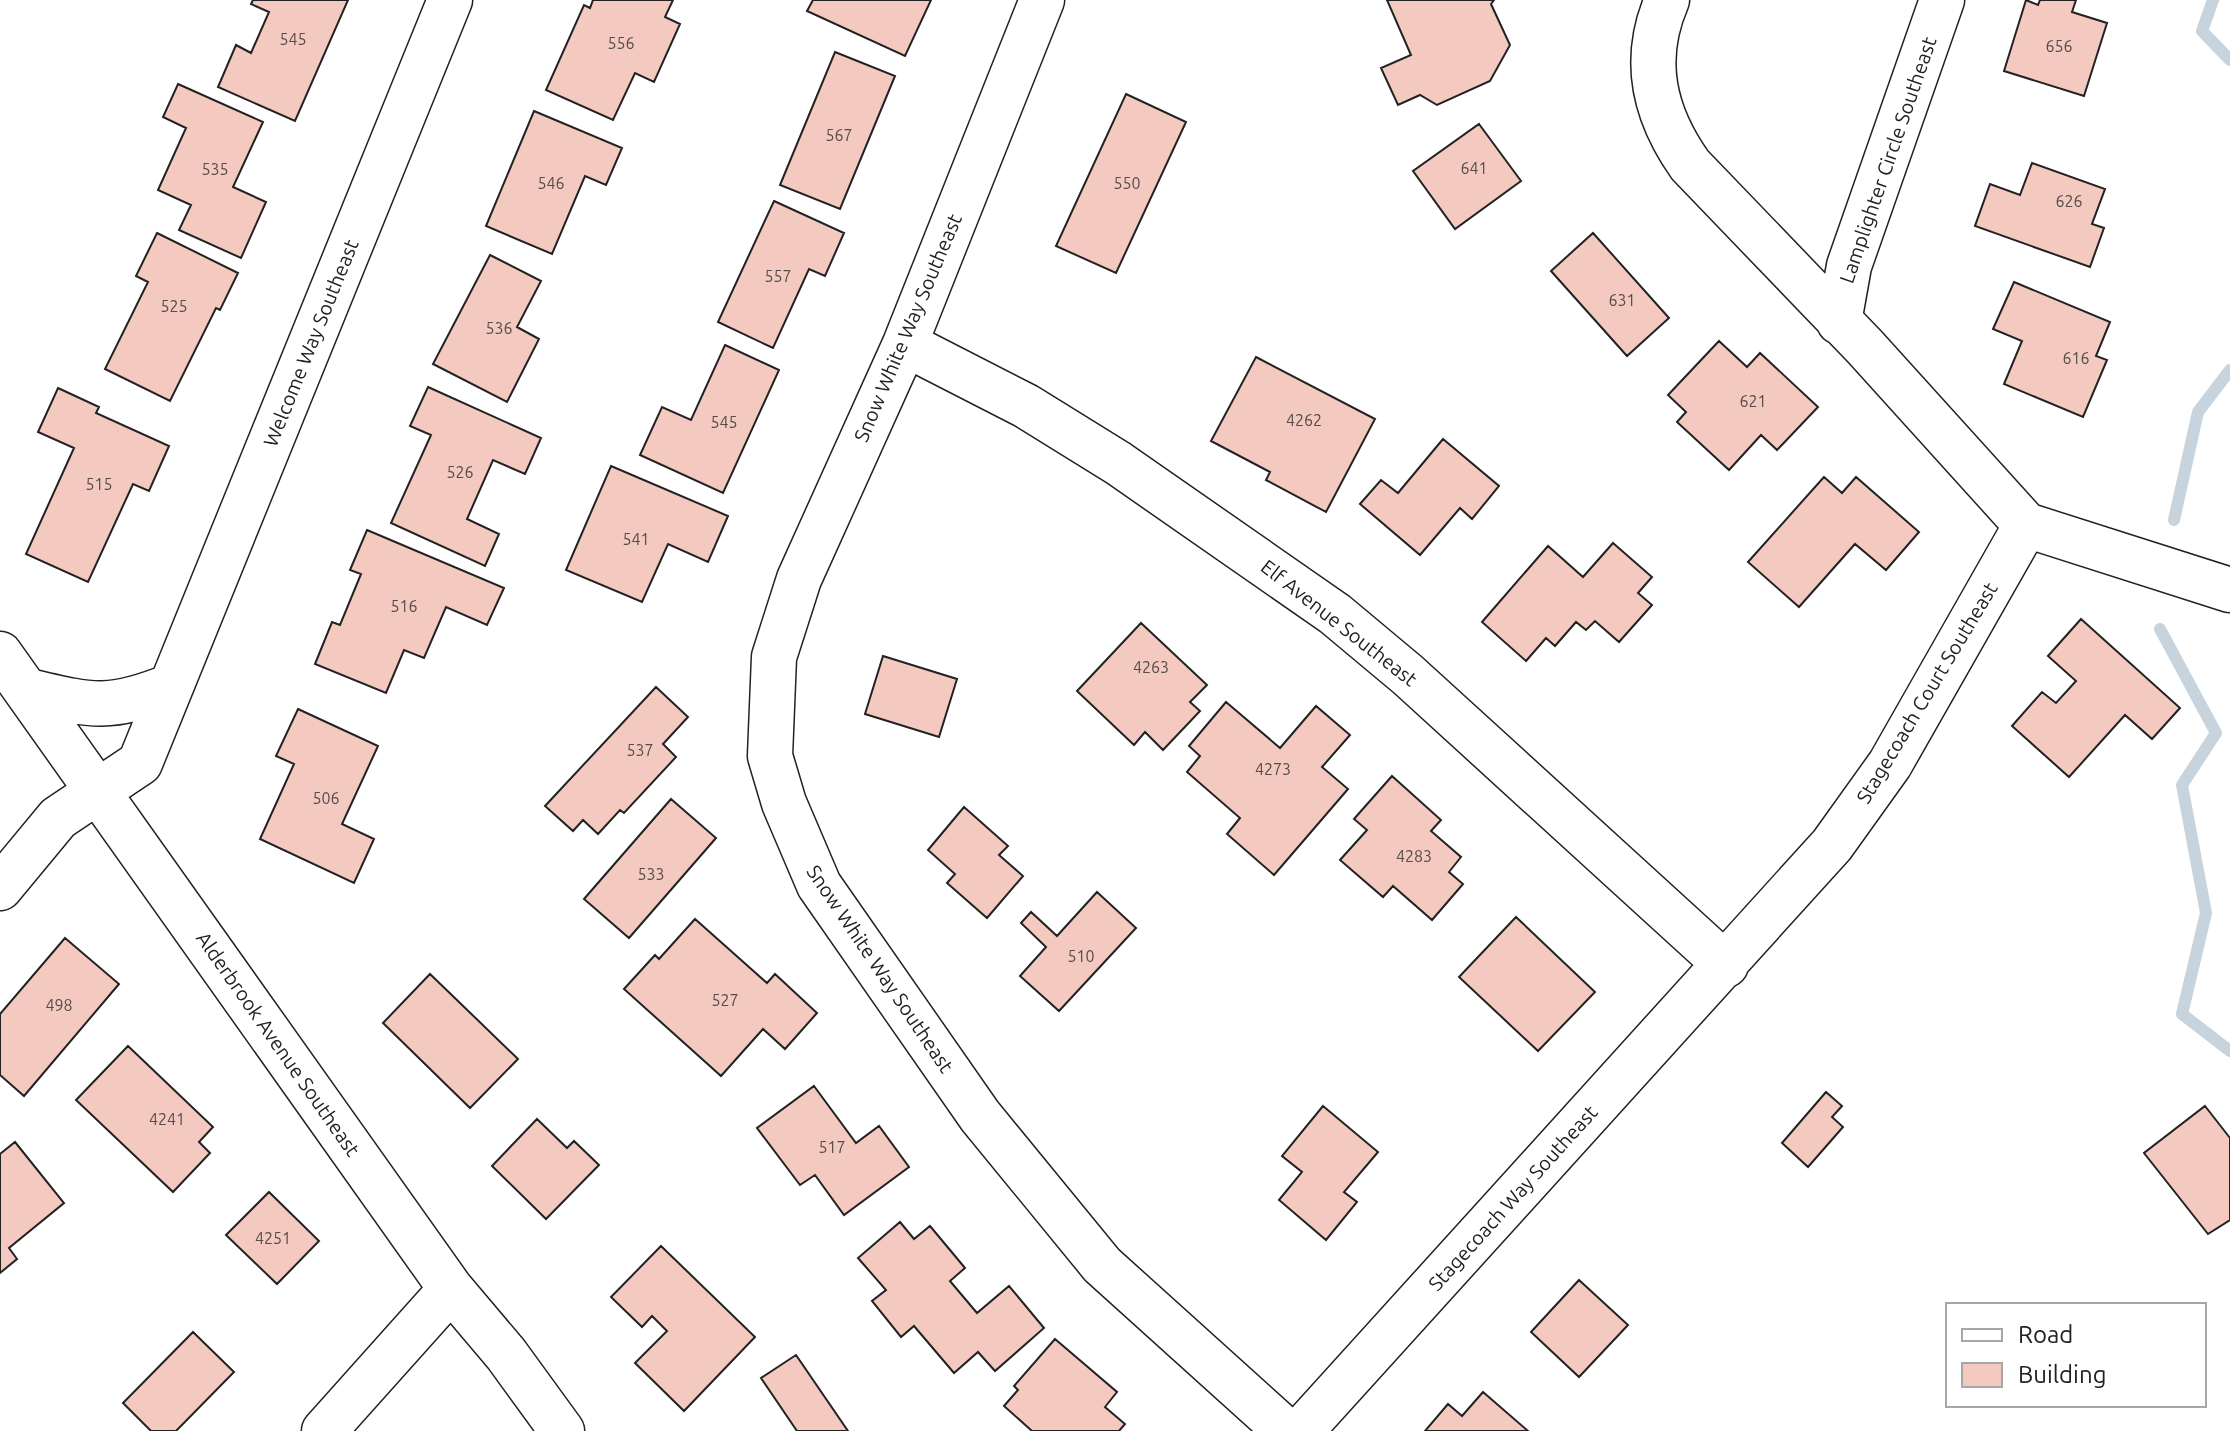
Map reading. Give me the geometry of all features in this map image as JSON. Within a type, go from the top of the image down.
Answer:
[{"type":"street","name":"Welcome Way Southeast","points":[[0,888],[58,818],[98,788],[140,763],[450,0]]},
{"type":"street","name":"Snow White Way Southeast","points":[[1042,0],[905,344],[799,579],[774,657],[769,709],[770,756],[784,803],[819,885],[980,1116],[1102,1265],[1286,1431]]},
{"type":"street","name":"Lamplighter Circle Southeast","points":[[1667,0],[1659,19],[1653,72],[1669,135],[1690,165],[2026,525]]},
{"type":"street","name":"Lamplighter Circle Southeast","points":[[1839,322],[1849,266],[1942,0]]},
{"type":"street","name":"Elf Avenue Southeast","points":[[905,344],[1026,406],[1118,463],[1335,614],[1408,675],[1726,965]]},
{"type":"street","points":[[2026,525],[2230,590]]},
{"type":"street","name":"Stagecoach Court Southeast","points":[[1726,965],[1797,887],[1861,807],[1890,764],[2026,525]]},
{"type":"street","name":"Alderbrook Avenue Southeast","points":[[0,654],[451,1289],[506,1354],[562,1431]]},
{"type":"street","points":[[29,691],[99,705],[130,703],[171,686]]},
{"type":"street","name":"Stagecoach Way Southeast","points":[[1301,1431],[1726,965]]},
{"type":"street","points":[[324,1431],[451,1289]]},
{"type":"building","points":[[253,0],[348,0],[295,121],[218,87],[236,45],[251,53],[269,12],[251,4]]},
{"type":"building","points":[[593,0],[673,0],[665,17],[680,24],[654,82],[635,73],[613,120],[546,90],[584,5],[590,8]]},
{"type":"building","points":[[813,0],[931,0],[905,56],[807,11]]},
{"type":"building","points":[[1387,0],[1494,0],[1491,4],[1510,45],[1490,81],[1437,105],[1420,95],[1398,105],[1381,68],[1411,55]]},
{"type":"building","points":[[2026,0],[2038,5],[2040,0],[2076,0],[2072,12],[2107,23],[2084,96],[2004,71]]},
{"type":"building","points":[[835,52],[895,76],[840,209],[780,185]]},
{"type":"building","points":[[178,84],[263,122],[233,187],[266,202],[241,258],[179,230],[191,205],[158,190],[186,128],[163,117]]},
{"type":"building","points":[[1126,94],[1186,122],[1116,273],[1056,246]]},
{"type":"building","points":[[534,111],[622,148],[606,185],[585,176],[552,254],[486,226]]},
{"type":"building","points":[[1479,124],[1521,181],[1455,229],[1413,171]]},
{"type":"building","points":[[2032,163],[2105,189],[2092,224],[2104,228],[2090,267],[1975,226],[1990,184],[2020,195]]},
{"type":"building","points":[[774,201],[844,233],[825,276],[809,269],[773,348],[718,322]]},
{"type":"building","points":[[157,233],[238,273],[220,310],[216,308],[170,401],[105,369],[148,282],[136,276]]},
{"type":"building","points":[[1593,233],[1669,318],[1627,356],[1551,271]]},
{"type":"building","points":[[490,255],[541,281],[517,327],[539,339],[507,402],[433,364]]},
{"type":"building","points":[[2014,282],[2110,322],[2096,356],[2107,360],[2083,417],[2004,384],[2022,341],[1993,329]]},
{"type":"building","points":[[1719,341],[1747,367],[1760,353],[1818,407],[1777,450],[1761,435],[1729,470],[1677,422],[1686,412],[1668,395]]},
{"type":"building","points":[[725,345],[779,370],[723,493],[640,455],[662,407],[691,420]]},
{"type":"building","points":[[1256,357],[1375,419],[1326,512],[1266,480],[1270,472],[1211,441]]},
{"type":"building","points":[[428,387],[541,438],[525,474],[493,460],[467,519],[499,534],[485,566],[391,523],[431,435],[410,426]]},
{"type":"building","points":[[58,388],[99,407],[96,413],[169,446],[149,491],[133,484],[88,582],[26,554],[74,448],[38,432]]},
{"type":"building","points":[[1443,439],[1499,486],[1472,519],[1460,508],[1420,555],[1360,504],[1381,480],[1398,493]]},
{"type":"building","points":[[611,466],[728,516],[708,562],[668,544],[642,602],[566,570]]},
{"type":"building","points":[[1824,477],[1842,493],[1856,477],[1919,532],[1886,570],[1855,544],[1799,607],[1748,562]]},
{"type":"building","points":[[367,530],[504,588],[487,625],[446,607],[424,658],[404,650],[386,693],[315,664],[332,622],[340,625],[361,574],[350,570]]},
{"type":"building","points":[[1613,543],[1652,577],[1638,593],[1652,605],[1619,642],[1595,621],[1586,630],[1576,622],[1555,646],[1546,638],[1526,661],[1482,622],[1548,546],[1583,577]]},
{"type":"building","points":[[2081,619],[2180,708],[2152,739],[2125,715],[2069,777],[2012,726],[2042,692],[2056,703],[2076,681],[2048,656]]},
{"type":"building","points":[[1141,623],[1207,685],[1190,702],[1200,711],[1163,750],[1145,732],[1134,745],[1077,691]]},
{"type":"building","points":[[883,656],[957,679],[939,737],[865,714]]},
{"type":"building","points":[[656,687],[688,717],[663,744],[676,757],[624,813],[620,810],[598,834],[583,820],[573,831],[545,806]]},
{"type":"building","points":[[1226,702],[1280,748],[1316,706],[1350,735],[1322,767],[1348,789],[1274,875],[1227,834],[1240,818],[1187,772],[1200,756],[1189,746]]},
{"type":"building","points":[[298,709],[378,746],[342,824],[374,839],[354,883],[260,839],[294,764],[276,756]]},
{"type":"building","points":[[1392,776],[1441,820],[1431,831],[1461,857],[1449,872],[1463,884],[1432,920],[1393,886],[1383,897],[1340,860],[1367,830],[1354,819]]},
{"type":"building","points":[[671,799],[716,838],[629,938],[584,899]]},
{"type":"building","points":[[964,807],[1008,846],[999,855],[1023,876],[987,918],[947,883],[955,874],[928,850]]},
{"type":"building","points":[[1097,892],[1136,928],[1059,1011],[1020,976],[1046,947],[1021,923],[1031,912],[1057,936]]},
{"type":"building","points":[[1516,917],[1595,992],[1538,1051],[1459,977]]},
{"type":"building","points":[[695,919],[767,983],[775,974],[817,1013],[785,1049],[763,1029],[721,1076],[624,989],[655,955],[659,959]]},
{"type":"building","points":[[65,938],[119,984],[24,1096],[0,1075],[0,1014]]},
{"type":"building","points":[[430,974],[518,1059],[470,1108],[383,1023]]},
{"type":"building","points":[[128,1046],[213,1127],[199,1142],[210,1153],[173,1192],[76,1100]]},
{"type":"building","points":[[814,1086],[856,1143],[879,1126],[909,1167],[844,1215],[815,1175],[800,1185],[757,1128]]},
{"type":"building","points":[[1826,1092],[1842,1106],[1832,1117],[1843,1127],[1808,1167],[1782,1143]]},
{"type":"building","points":[[1323,1106],[1378,1152],[1344,1192],[1357,1202],[1326,1240],[1279,1200],[1302,1172],[1282,1156]]},
{"type":"building","points":[[2205,1106],[2230,1138],[2230,1220],[2208,1234],[2144,1153]]},
{"type":"building","points":[[537,1119],[567,1148],[574,1141],[599,1165],[546,1219],[492,1166]]},
{"type":"building","points":[[15,1142],[64,1203],[9,1248],[17,1259],[0,1273],[0,1154]]},
{"type":"building","points":[[269,1192],[319,1241],[277,1284],[226,1235]]},
{"type":"building","points":[[900,1222],[914,1239],[930,1226],[965,1268],[950,1281],[977,1313],[1009,1286],[1044,1328],[995,1371],[978,1352],[954,1373],[914,1326],[901,1337],[872,1301],[886,1290],[858,1258]]},
{"type":"building","points":[[661,1246],[755,1337],[684,1411],[635,1363],[667,1331],[652,1316],[642,1327],[611,1297]]},
{"type":"building","points":[[1579,1280],[1628,1325],[1579,1377],[1531,1332]]},
{"type":"building","points":[[193,1332],[234,1372],[176,1431],[151,1431],[123,1403]]},
{"type":"building","points":[[1055,1339],[1117,1392],[1105,1407],[1125,1424],[1119,1431],[1032,1431],[1004,1406],[1018,1390],[1014,1386]]},
{"type":"building","points":[[796,1355],[848,1431],[797,1431],[761,1378]]},
{"type":"building","points":[[1483,1392],[1528,1431],[1425,1431],[1448,1404],[1462,1416]]},
{"type":"waterway","points":[[2213,0],[2202,31],[2230,60]]},
{"type":"waterway","points":[[2174,520],[2198,412],[2230,370]]},
{"type":"waterway","points":[[2160,629],[2216,733],[2182,785],[2206,913],[2182,1014],[2230,1051]]}]
